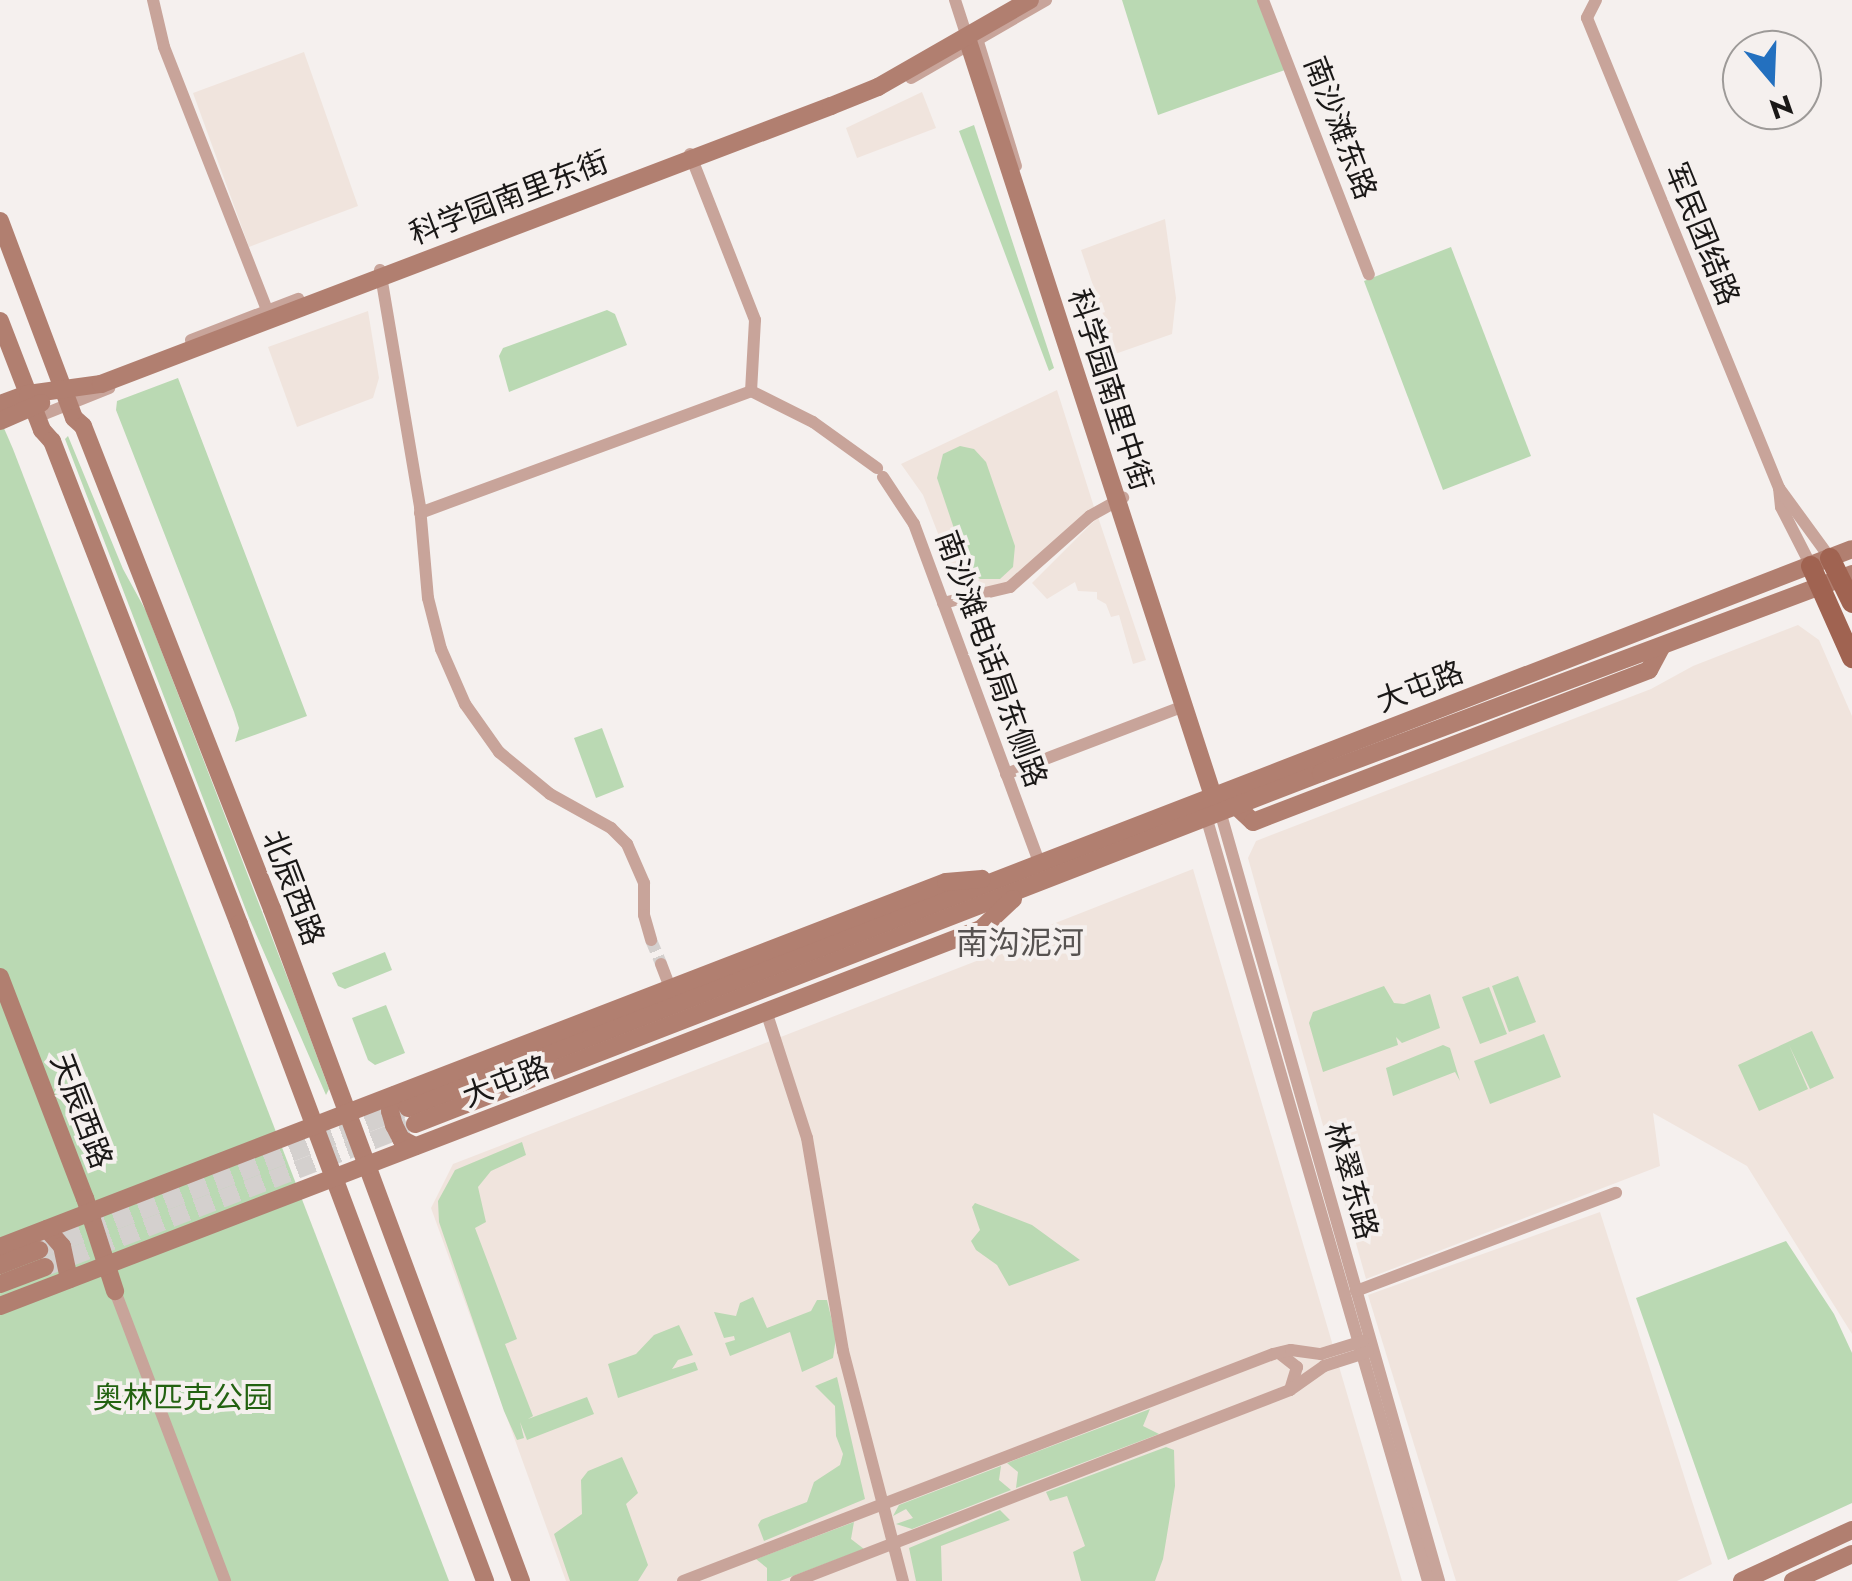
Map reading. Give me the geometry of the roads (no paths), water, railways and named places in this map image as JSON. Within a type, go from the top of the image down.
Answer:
[{"type":"main road","name":"科学园南里东街","points":[[66,398],[878,87],[1030,0]]},
{"type":"main road","name":"科学园南里中街","points":[[969,36],[1215,805]]},
{"type":"main road","name":"北辰西路","points":[[0,221],[66,398],[83,426],[156,607],[349,1113],[521,1581]]},
{"type":"main road","points":[[0,321],[32,405],[66,477],[485,1581]]},
{"type":"main road","points":[[0,404],[32,405],[66,398]]},
{"type":"main road","points":[[0,421],[32,405]]},
{"type":"main road","name":"大屯路","points":[[0,1247],[349,1113],[406,1109],[1021,892],[1215,805],[1852,550]]},
{"type":"main road","points":[[1820,562],[1838,580],[1852,603]]},
{"type":"main road","points":[[1838,580],[1852,658]]},
{"type":"main road","name":"大屯路","points":[[406,1109],[1007,876],[1662,646],[1838,580]]},
{"type":"main road","name":"大屯路","points":[[406,1109],[670,990],[946,882],[1007,876]]},
{"type":"main road","name":"大屯路","points":[[0,1306],[981,929],[1021,892]]},
{"type":"main road","name":"天辰西路","points":[[0,978],[84,1214]]},
{"type":"main road","name":"天辰西路","points":[[0,1011],[115,1291]]},
{"type":"main road","points":[[406,1109],[390,1111],[401,1140],[415,1146]]},
{"type":"main road","points":[[47,1229],[62,1246],[69,1279]]},
{"type":"main road","points":[[0,1265],[42,1258],[0,1284]]},
{"type":"main road","points":[[1742,1581],[1852,1530]]},
{"type":"main road","points":[[1793,1581],[1852,1554]]},
{"type":"street","points":[[153,0],[164,47],[270,318]]},
{"type":"street","name":"科学园南里中街","points":[[955,0],[969,36]]},
{"type":"street","points":[[969,36],[1014,0]]},
{"type":"street","points":[[969,36],[1046,0]]},
{"type":"street","name":"南沙滩东路","points":[[1263,0],[1369,274]]},
{"type":"street","name":"军民团结路","points":[[1596,0],[1587,18],[1779,488],[1820,562]]},
{"type":"street","points":[[420,513],[752,391],[755,320],[692,158]]},
{"type":"street","points":[[381,276],[420,513],[428,598],[442,649],[465,704],[499,752],[524,775],[610,828],[627,844],[644,883],[644,915],[651,940]]},
{"type":"street","name":"南沙滩电话局东侧路","points":[[752,391],[813,422],[880,472],[914,524],[1040,864]]},
{"type":"street","name":"军民团结路","points":[[1779,488],[1781,508],[1820,562]]},
{"type":"street","points":[[943,603],[1010,587],[1090,516],[1117,500],[1215,805]]},
{"type":"street","points":[[1006,774],[1181,708]]},
{"type":"street","name":"林翠东路","points":[[1215,805],[1356,1290],[1366,1346],[1439,1581]]},
{"type":"street","name":"林翠东路","points":[[1215,805],[1428,1581]]},
{"type":"street","points":[[661,964],[670,990]]},
{"type":"street","points":[[766,1011],[806,1138],[836,1318],[880,1505],[903,1581]]},
{"type":"street","points":[[1356,1290],[1616,1193]]},
{"type":"street","name":"天辰西路","points":[[115,1291],[225,1581]]},
{"type":"street","points":[[683,1581],[1278,1353],[1291,1350],[1315,1355],[1366,1346]]},
{"type":"street","points":[[796,1581],[1290,1390],[1324,1366],[1366,1346]]},
{"type":"street","points":[[1278,1353],[1297,1367],[1290,1390]]},
{"type":"tunnel","points":[[651,940],[661,964]]},
{"type":"tunnel","points":[[39,1250],[402,1110]]},
{"type":"tunnel","points":[[45,1267],[408,1127]]},
{"type":"district","name":"南沟泥河","points":[[1020,943]]},
{"type":"park label","name":"奥林匹克公园","points":[[183,1398]]}]
